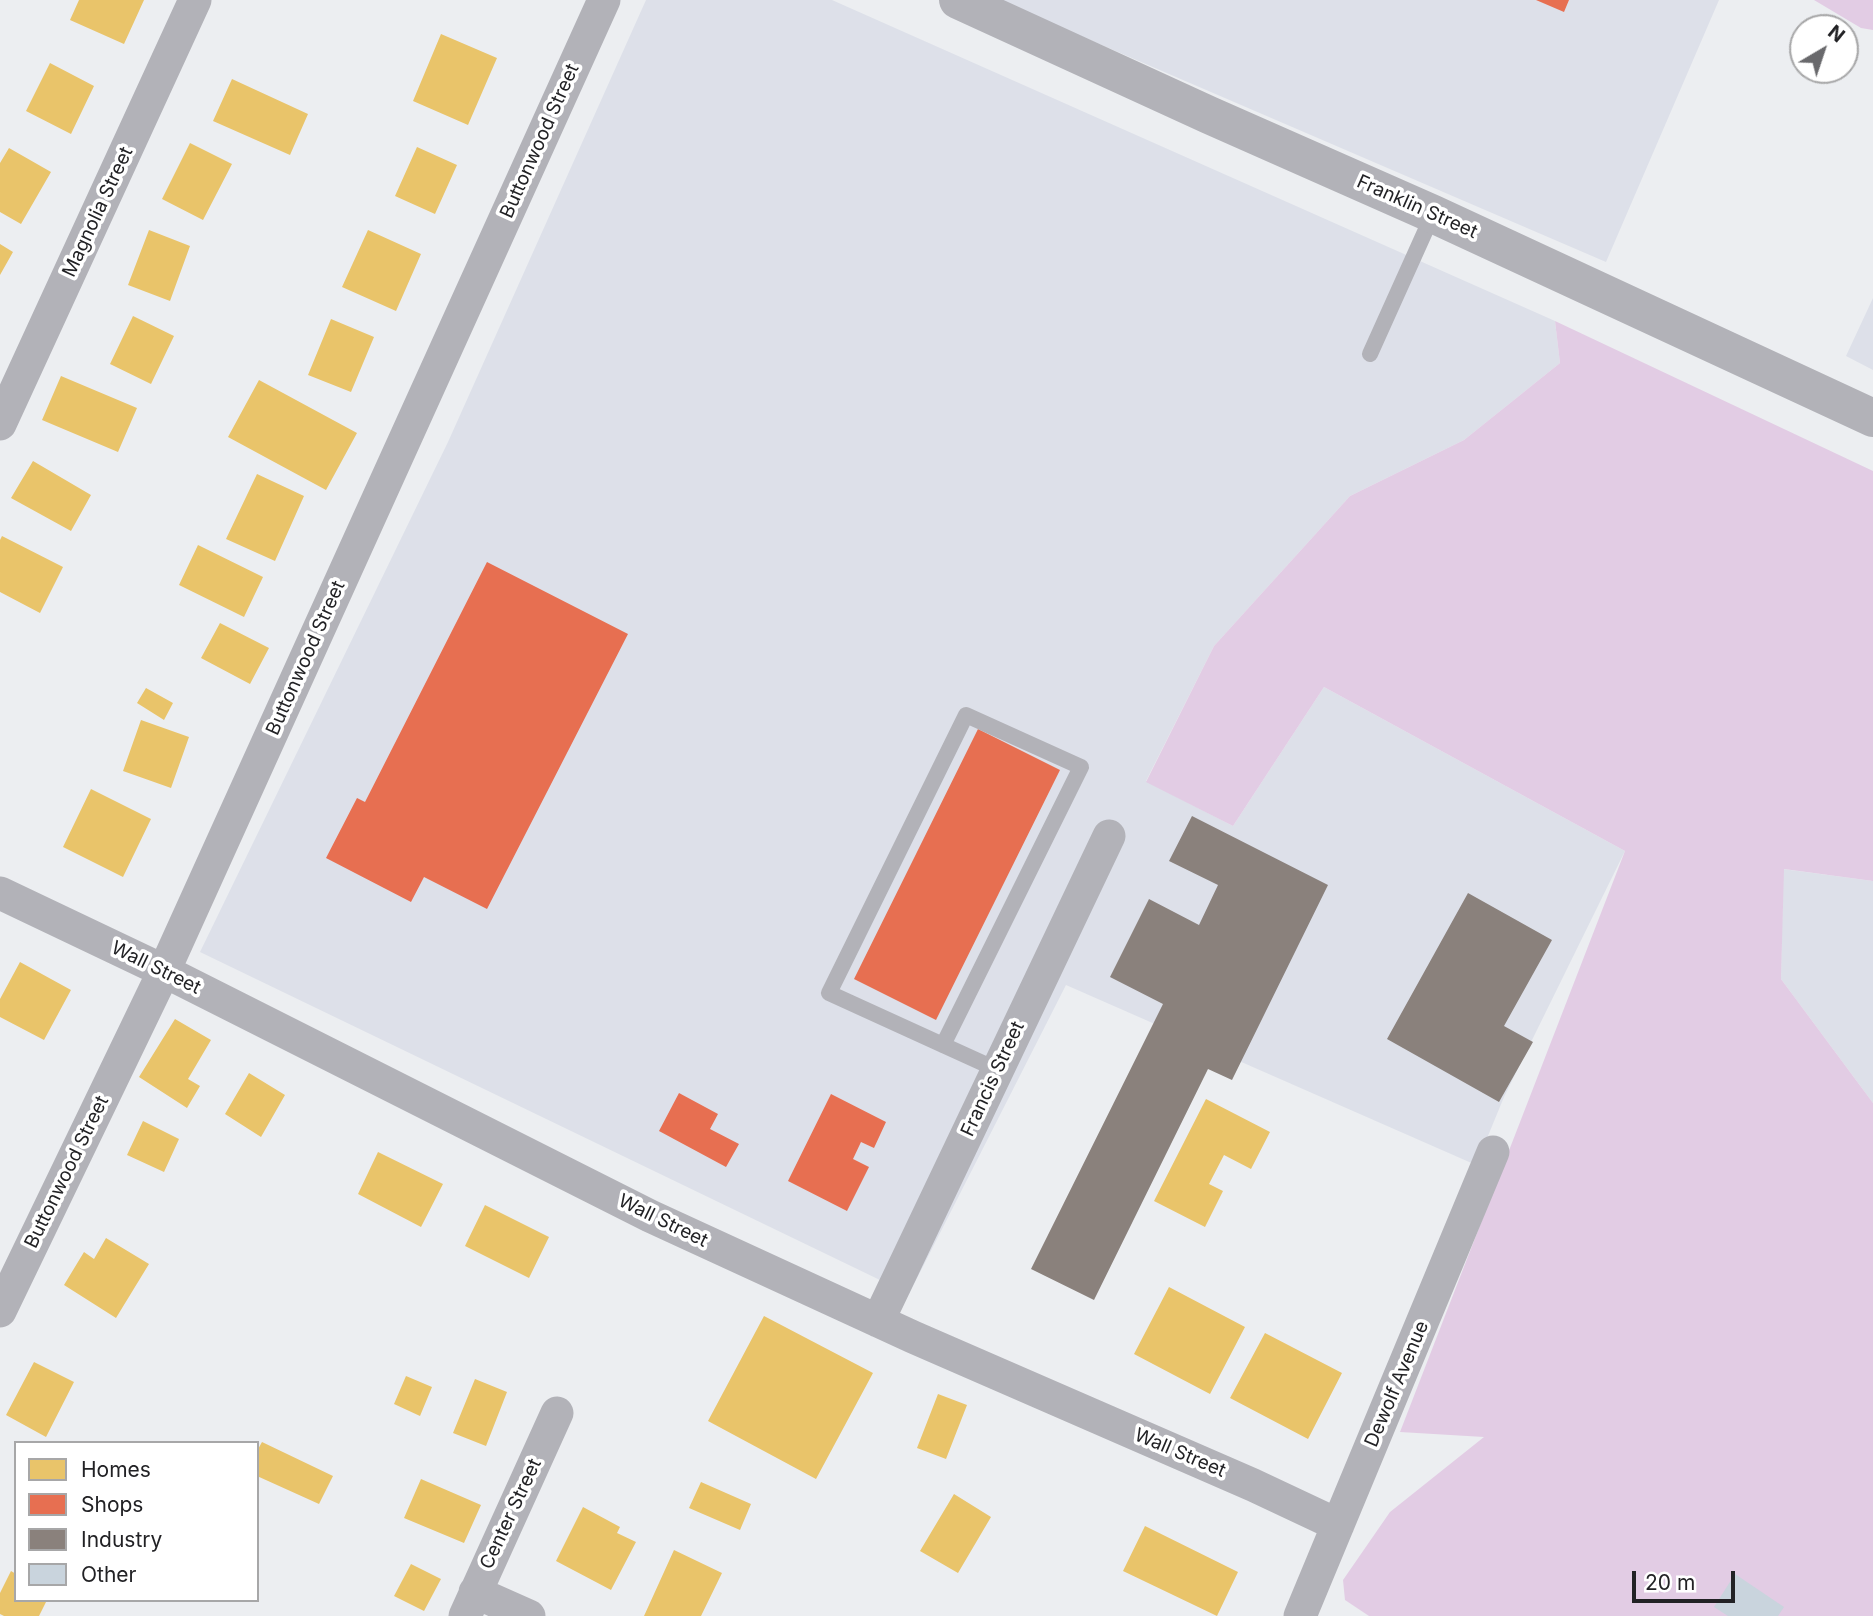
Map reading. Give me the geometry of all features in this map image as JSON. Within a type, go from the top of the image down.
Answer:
[{"type":"street","name":"Magnolia Street","points":[[0,424],[195,0]]},
{"type":"street","name":"Buttonwood Street","points":[[0,1311],[164,971],[604,0]]},
{"type":"street","name":"Franklin Street","points":[[958,0],[1433,214],[1873,418]]},
{"type":"street","name":"Francis Street","points":[[878,1321],[1109,836]]},
{"type":"street","name":"Wall Street","points":[[0,893],[164,971],[650,1216],[878,1321],[1240,1479],[1338,1525]]},
{"type":"street","name":"Dewolf Avenue","points":[[1300,1616],[1493,1152]]},
{"type":"street","name":"Center Street","points":[[470,1604],[557,1413]]},
{"type":"street","points":[[470,1604],[529,1616]]},
{"type":"lane","points":[[1370,354],[1433,214]]},
{"type":"lane","points":[[943,1045],[1081,767],[966,715],[829,993],[943,1045],[998,1070]]},
{"type":"shaded area","points":[[646,0],[832,0],[1555,321],[1560,363],[1464,440],[1350,496],[1214,646],[1146,781],[1233,826],[1324,687],[1625,851],[1504,1097],[1476,1165],[1066,985],[909,1294],[200,952],[448,442]]},
{"type":"shaded area","points":[[997,0],[1719,0],[1606,262]]},
{"type":"shaded area","points":[[1814,0],[1873,0],[1873,30],[1859,27],[1859,14],[1838,14]]},
{"type":"shaded area","points":[[1873,298],[1873,370],[1846,356]]},
{"type":"shaded area","points":[[1555,321],[1873,471],[1873,881],[1784,869],[1781,979],[1873,1103],[1873,1616],[1369,1616],[1345,1600],[1343,1580],[1390,1512],[1484,1437],[1400,1432],[1625,851],[1324,687],[1233,826],[1146,782],[1214,646],[1350,496],[1464,440],[1560,363]]},
{"type":"shaded area","points":[[1783,869],[1873,881],[1873,1103],[1781,979]]},
{"type":"building: Homes","points":[[79,0],[144,0],[124,44],[70,20]]},
{"type":"building: Homes","points":[[441,34],[497,58],[468,125],[413,101]]},
{"type":"building: Homes","points":[[50,63],[94,86],[71,134],[26,111]]},
{"type":"building: Homes","points":[[232,79],[308,114],[290,155],[213,121]]},
{"type":"building: Homes","points":[[190,143],[232,164],[203,220],[162,199]]},
{"type":"building: Homes","points":[[417,147],[457,165],[435,214],[395,196]]},
{"type":"building: Homes","points":[[9,148],[51,172],[21,224],[0,212],[0,163]]},
{"type":"building: Homes","points":[[149,230],[190,246],[170,301],[128,285]]},
{"type":"building: Homes","points":[[368,230],[421,254],[396,311],[342,287]]},
{"type":"building: Homes","points":[[0,244],[13,252],[0,275]]},
{"type":"building: Homes","points":[[133,316],[174,336],[151,384],[110,364]]},
{"type":"building: Homes","points":[[331,319],[374,337],[351,392],[308,375]]},
{"type":"building: Homes","points":[[61,376],[137,408],[118,452],[42,420]]},
{"type":"building: Homes","points":[[259,380],[357,433],[326,490],[228,437]]},
{"type":"building: Homes","points":[[33,461],[91,495],[71,531],[11,498]]},
{"type":"building: Homes","points":[[257,474],[304,496],[275,561],[226,539]]},
{"type":"building: Homes","points":[[2,536],[63,567],[40,613],[0,592]]},
{"type":"building: Homes","points":[[198,545],[263,577],[244,617],[179,585]]},
{"type":"building: Homes","points":[[220,623],[269,648],[250,684],[201,658]]},
{"type":"building: Homes","points":[[146,688],[173,703],[164,720],[137,703]]},
{"type":"building: Homes","points":[[141,720],[189,737],[171,788],[123,771]]},
{"type":"building: Homes","points":[[91,789],[151,819],[123,877],[63,847]]},
{"type":"building: Homes","points":[[20,962],[71,990],[44,1040],[0,1017],[0,999]]},
{"type":"building: Homes","points":[[175,1019],[211,1040],[188,1079],[200,1086],[187,1108],[139,1077]]},
{"type":"building: Homes","points":[[249,1073],[285,1095],[261,1137],[225,1114]]},
{"type":"building: Homes","points":[[1206,1099],[1270,1132],[1251,1169],[1224,1155],[1209,1184],[1223,1191],[1205,1227],[1154,1201]]},
{"type":"building: Homes","points":[[143,1121],[179,1139],[164,1172],[127,1155]]},
{"type":"building: Homes","points":[[378,1152],[443,1184],[421,1227],[358,1194]]},
{"type":"building: Homes","points":[[485,1205],[549,1237],[529,1278],[465,1246]]},
{"type":"building: Homes","points":[[106,1238],[149,1264],[116,1318],[64,1285],[84,1252],[94,1259]]},
{"type":"building: Homes","points":[[1169,1287],[1245,1327],[1210,1394],[1134,1354]]},
{"type":"building: Homes","points":[[764,1316],[873,1373],[816,1479],[708,1421]]},
{"type":"building: Homes","points":[[1265,1333],[1342,1373],[1308,1439],[1230,1398]]},
{"type":"building: Homes","points":[[34,1362],[74,1382],[46,1437],[6,1415]]},
{"type":"building: Homes","points":[[406,1376],[432,1387],[420,1416],[394,1404]]},
{"type":"building: Homes","points":[[475,1379],[507,1392],[486,1446],[453,1433]]},
{"type":"building: Homes","points":[[938,1394],[967,1405],[946,1459],[917,1448]]},
{"type":"building: Homes","points":[[262,1442],[333,1476],[319,1504],[259,1477],[259,1447]]},
{"type":"building: Homes","points":[[421,1479],[481,1505],[464,1543],[404,1518]]},
{"type":"building: Homes","points":[[701,1482],[751,1504],[740,1530],[689,1508]]},
{"type":"building: Homes","points":[[954,1494],[991,1517],[958,1573],[920,1551]]},
{"type":"building: Homes","points":[[583,1507],[620,1527],[617,1533],[636,1542],[611,1590],[556,1561]]},
{"type":"building: Homes","points":[[1145,1526],[1238,1572],[1217,1616],[1123,1571]]},
{"type":"building: Homes","points":[[674,1550],[722,1573],[701,1616],[644,1616]]},
{"type":"building: Homes","points":[[411,1564],[441,1579],[424,1611],[394,1596]]},
{"type":"building: Homes","points":[[11,1571],[14,1573],[14,1602],[46,1602],[39,1616],[4,1616],[0,1614],[0,1593]]},
{"type":"building: Shops","points":[[1536,0],[1569,0],[1564,12]]},
{"type":"building: Shops","points":[[487,562],[628,634],[487,909],[424,877],[411,902],[326,858],[357,798],[365,802]]},
{"type":"building: Shops","points":[[978,729],[1060,770],[936,1020],[854,979]]},
{"type":"building: Shops","points":[[679,1093],[718,1114],[710,1129],[739,1144],[726,1167],[659,1131]]},
{"type":"building: Shops","points":[[831,1094],[886,1122],[874,1148],[861,1142],[853,1159],[869,1167],[847,1211],[788,1181]]},
{"type":"building: Industry","points":[[1192,816],[1328,885],[1232,1080],[1208,1069],[1094,1300],[1031,1269],[1163,1004],[1110,977],[1149,899],[1199,925],[1218,885],[1169,861]]},
{"type":"building: Industry","points":[[1468,893],[1552,940],[1504,1026],[1533,1042],[1499,1102],[1387,1039]]},
{"type":"building: Other","points":[[1735,1574],[1784,1607],[1778,1616],[1728,1616],[1714,1607]]}]
